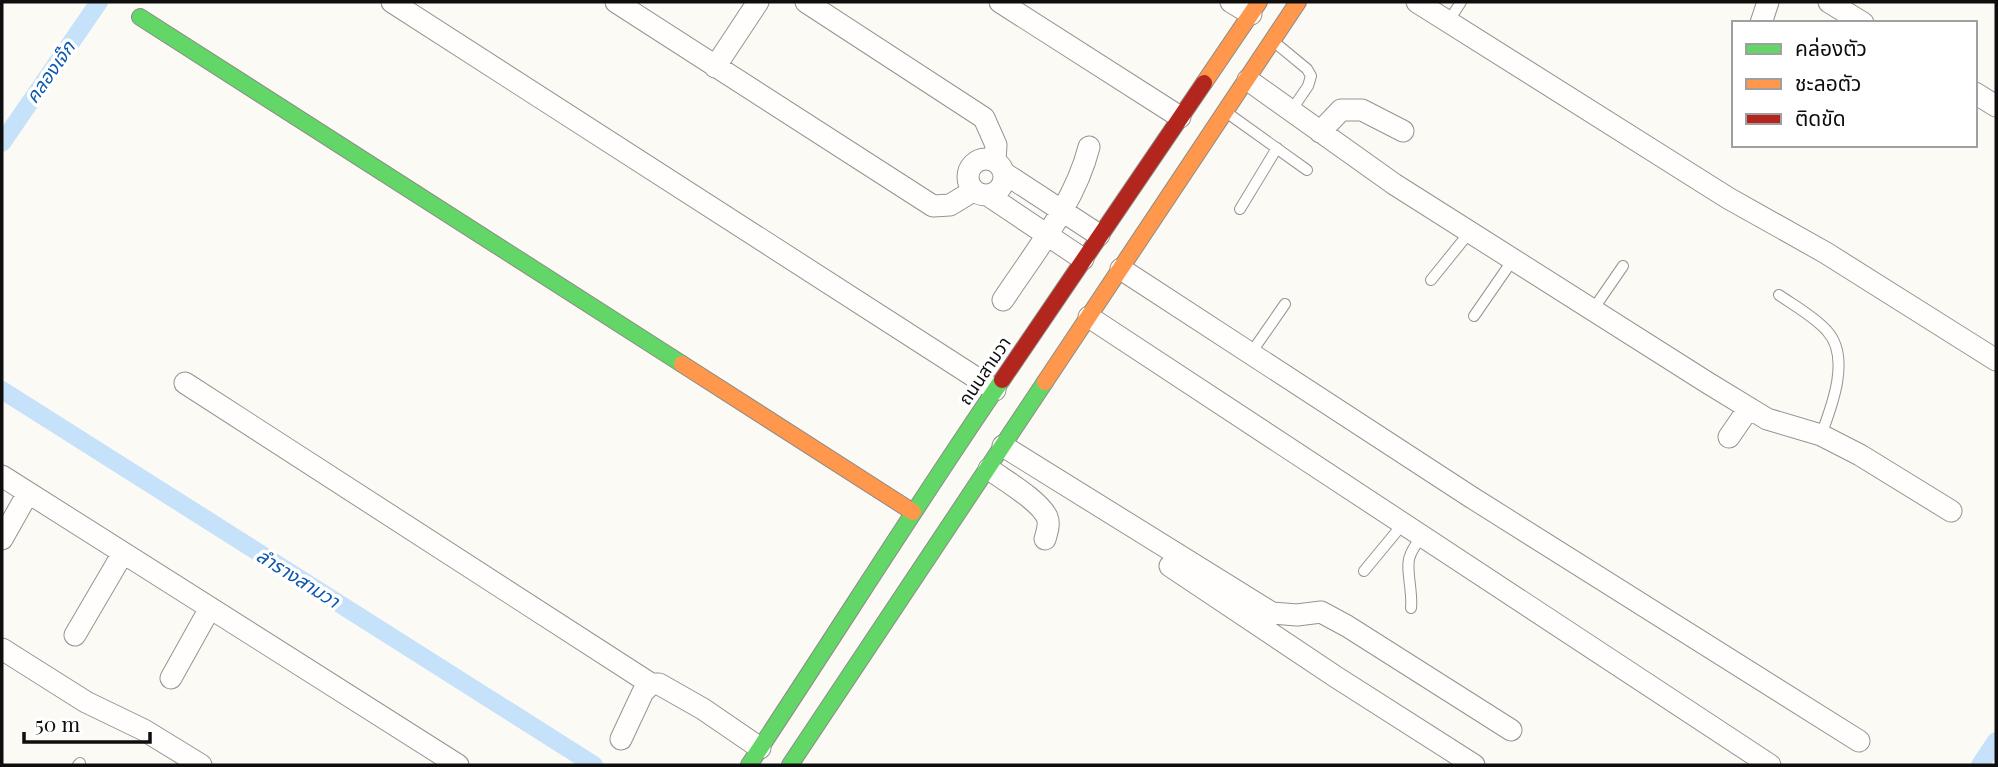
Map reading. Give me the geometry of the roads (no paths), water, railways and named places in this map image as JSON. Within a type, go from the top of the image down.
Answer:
[{"type":"street","points":[[392,2],[995,390]]},
{"type":"street","points":[[616,2],[933,206],[950,205],[981,193],[998,191],[1003,183],[996,145],[984,118],[806,2]]},
{"type":"street","points":[[715,67],[758,2]]},
{"type":"street","points":[[1000,2],[1105,69],[1142,105],[1177,122]]},
{"type":"street","points":[[1231,2],[1255,8]]},
{"type":"street","points":[[790,765],[1298,2]]},
{"type":"street","points":[[1418,2],[1728,198],[1826,253],[1996,360]]},
{"type":"street","points":[[1763,21],[1768,2]]},
{"type":"street","points":[[1829,2],[1860,21]]},
{"type":"street","name":"ถนนสามวา","points":[[755,757],[862,597],[913,512],[1255,8]]},
{"type":"street","points":[[140,16],[913,512]]},
{"type":"street","points":[[1248,80],[1394,184],[1512,261],[1749,408],[1767,419],[1821,435],[1860,455],[1951,511]]},
{"type":"street","points":[[1977,94],[1996,106]]},
{"type":"street","points":[[1320,132],[1341,110],[1362,110],[1403,131]]},
{"type":"street","points":[[1003,300],[1084,170],[1089,147]]},
{"type":"street","points":[[1083,259],[968,183],[967,174],[971,166],[986,159],[1099,235]]},
{"type":"street","points":[[1122,269],[1482,504],[1859,741]]},
{"type":"street","points":[[1089,317],[1770,765]]},
{"type":"street","points":[[185,383],[651,684],[659,684],[703,709],[755,757]]},
{"type":"street","points":[[1729,438],[1749,408]]},
{"type":"street","points":[[997,457],[1046,516],[1049,525],[1045,540]]},
{"type":"street","points":[[997,457],[1272,613],[1297,615],[1321,612],[1511,730]]},
{"type":"street","points":[[997,457],[1474,765]]},
{"type":"street","points":[[2,476],[458,765]]},
{"type":"street","points":[[2,538],[28,493]]},
{"type":"street","points":[[75,635],[122,553]]},
{"type":"street","points":[[862,597],[888,617]]},
{"type":"street","points":[[171,678],[210,608]]},
{"type":"street","points":[[2,649],[86,702],[144,730],[201,765]]},
{"type":"street","points":[[621,739],[643,692],[651,684]]},
{"type":"lane","points":[[1448,22],[1461,2]]},
{"type":"lane","points":[[1273,41],[1307,69],[1311,76],[1308,86],[1291,111]]},
{"type":"lane","points":[[1226,113],[1307,170]]},
{"type":"lane","points":[[1240,209],[1277,148]]},
{"type":"lane","points":[[1431,280],[1469,233]]},
{"type":"lane","points":[[1474,316],[1512,261]]},
{"type":"lane","points":[[1592,311],[1623,266]]},
{"type":"lane","points":[[1779,295],[1827,331],[1838,346],[1840,363],[1830,410],[1821,435]]},
{"type":"lane","points":[[1251,353],[1285,304]]},
{"type":"lane","points":[[1364,571],[1402,525]]},
{"type":"lane","points":[[1411,608],[1409,558],[1422,536]]},
{"type":"waterway","name":"คลองเจ๊ก","points":[[2,143],[99,2]]},
{"type":"waterway","name":"ลำรางสามวา","points":[[2,390],[594,765]]},
{"type":"waterway","points":[[1980,765],[1996,741]]}]
